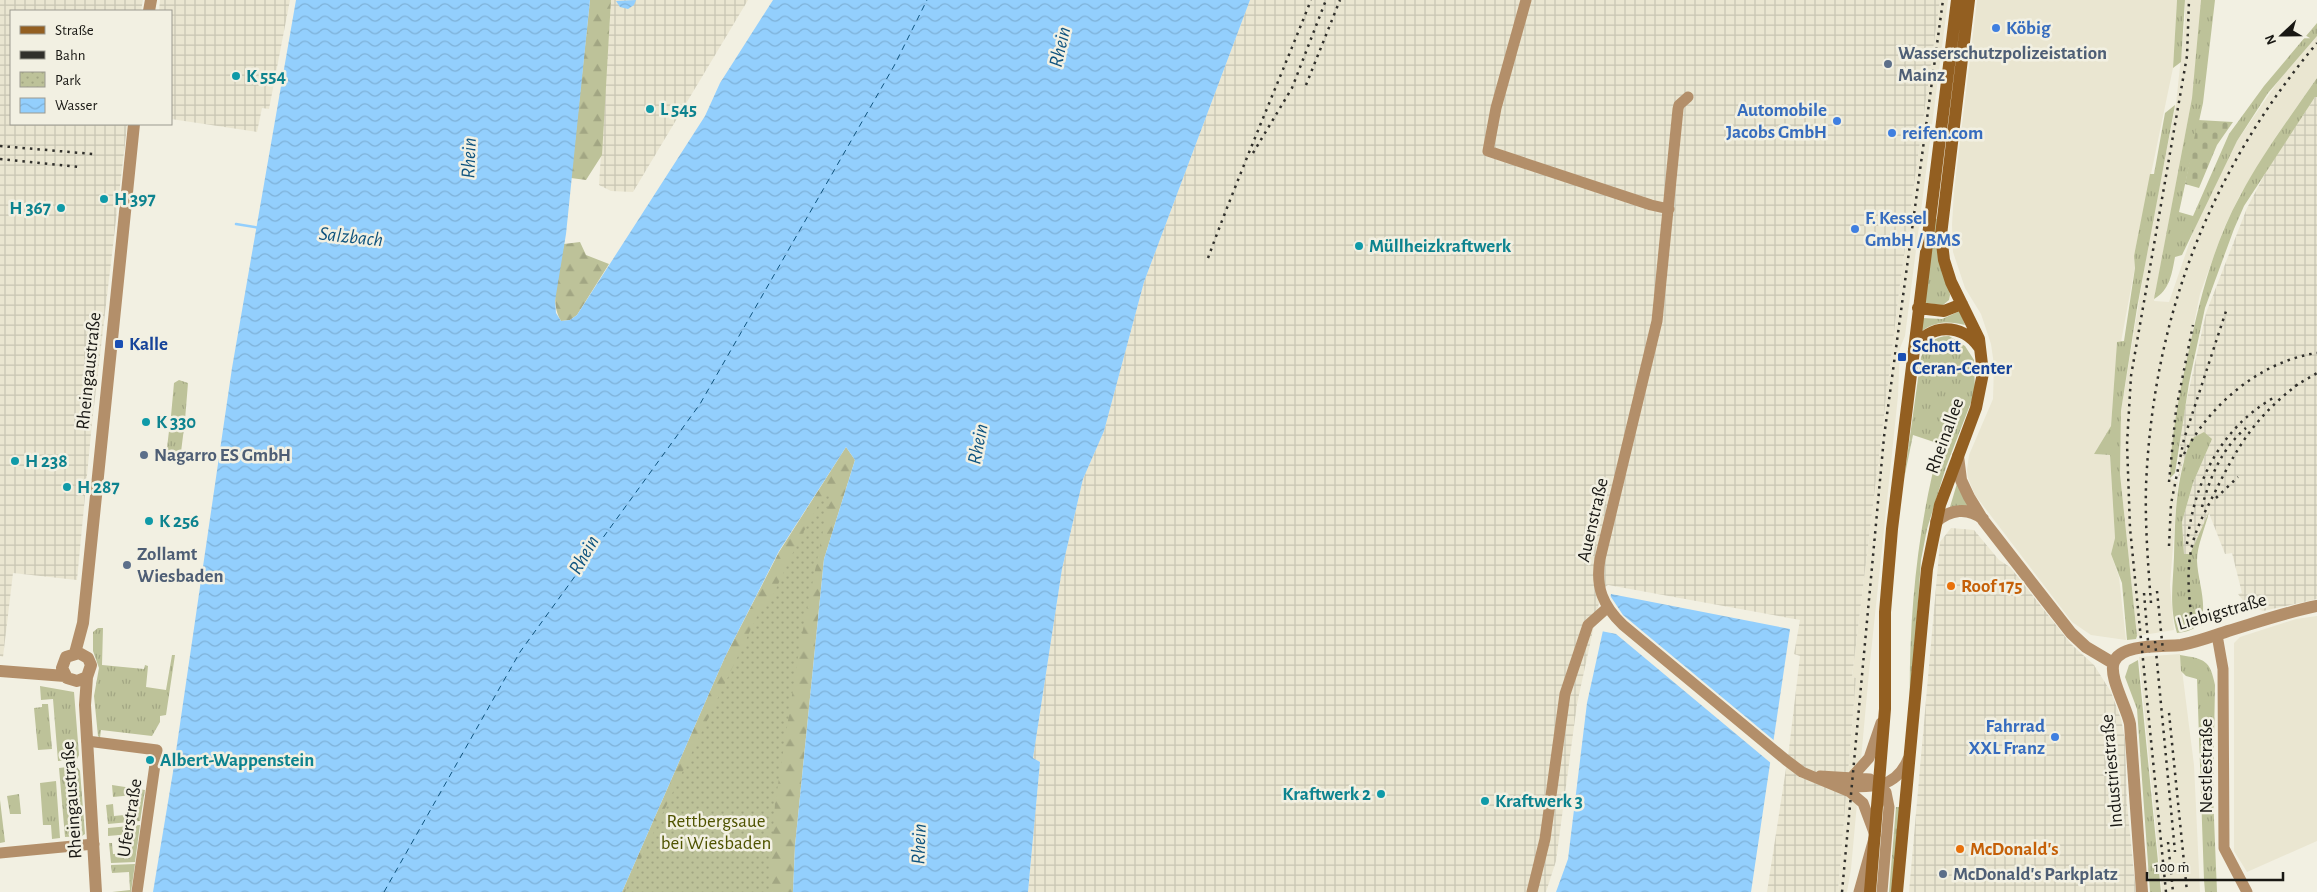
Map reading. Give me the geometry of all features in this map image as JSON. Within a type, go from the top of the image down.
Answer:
[{"type":"main road","name":"Rheinallee","points":[[1870,892],[1885,710],[1884,612],[1918,308],[1957,0]]},
{"type":"main road","name":"Rheinallee","points":[[1897,892],[1924,594],[1936,522],[1958,452],[1980,396],[1983,373],[1982,351],[1975,329],[1951,282],[1944,260],[1941,224],[1969,0]]},
{"type":"main road","points":[[1918,308],[1944,311],[1962,304]]},
{"type":"main road","points":[[1914,349],[1925,336],[1946,329],[1967,335],[1982,351]]},
{"type":"street","points":[[1526,0],[1496,108],[1488,151],[1651,205],[1669,209]]},
{"type":"street","name":"Auenstraße","points":[[1688,97],[1679,105],[1678,109],[1656,321],[1599,566],[1600,591],[1607,608],[1622,625],[1780,755],[1795,767],[1850,792],[1862,801],[1875,835]]},
{"type":"street","name":"Rheingaustraße","points":[[96,892],[82,679],[90,665],[80,654],[134,125]]},
{"type":"street","points":[[1958,452],[1963,484],[1984,520],[2071,633],[2086,647],[2113,663]]},
{"type":"street","points":[[1936,522],[1946,514],[1957,511],[1974,514],[1984,520]]},
{"type":"street","name":"Liebigstraße","points":[[2113,663],[2118,655],[2127,650],[2189,643],[2317,606]]},
{"type":"street","points":[[1532,892],[1545,838],[1561,718],[1574,667],[1588,625],[1607,608]]},
{"type":"street","name":"Nestlestraße","points":[[2216,635],[2223,669],[2224,848],[2247,892]]},
{"type":"street","points":[[63,670],[66,657],[80,654]]},
{"type":"street","name":"Industriestraße","points":[[2113,663],[2113,675],[2127,708],[2130,724],[2142,892]]},
{"type":"street","points":[[0,672],[36,673],[63,670],[82,679]]},
{"type":"street","points":[[1852,777],[1869,758],[1885,710]]},
{"type":"street","name":"Uferstraße","points":[[87,741],[157,750],[138,892]]},
{"type":"street","name":"Auenstraße","points":[[1835,785],[1867,787],[1879,784],[1901,774],[1910,755]]},
{"type":"street","name":"Auenstraße","points":[[1811,775],[1870,779],[1879,784]]},
{"type":"street","points":[[1879,784],[1886,792],[1889,800],[1882,892]]},
{"type":"street","name":"Rheinallee","points":[[1859,892],[1875,835]]},
{"type":"street","points":[[0,853],[94,844]]},
{"type":"shaded area","points":[[0,0],[143,0],[141,10],[10,10],[10,125],[127,125],[127,127],[92,423],[77,580],[13,573],[3,657],[0,656]]},
{"type":"shaded area","points":[[160,0],[290,0],[269,109],[262,108],[257,132],[172,119],[172,10],[159,10]]},
{"type":"shaded area","points":[[611,0],[748,0],[633,192],[611,191],[599,185]]},
{"type":"shaded area","points":[[1250,0],[1940,0],[1900,284],[1852,677],[1856,678],[1838,892],[1767,892],[1789,749],[1800,656],[1794,654],[1800,620],[1608,585],[1602,589],[1577,704],[1556,861],[1546,892],[1028,892],[1040,762],[1033,758],[1062,569],[1083,479],[1104,431],[1144,282]]},
{"type":"shaded area","points":[[1940,0],[1948,0],[1905,336],[1900,348],[1898,396],[1869,672],[1851,869],[1847,892],[1838,892],[1856,678],[1852,677],[1900,284]]},
{"type":"shaded area","points":[[1977,0],[2177,0],[2173,68],[2134,256],[2135,267],[2121,342],[2117,342],[2111,426],[2094,454],[2110,455],[2115,538],[2111,554],[2119,577],[2126,640],[2091,635],[2072,622],[1975,495],[1968,478],[1969,455],[1993,399],[1994,365],[1991,344],[1981,314],[1965,288],[1953,252],[1954,191]]},
{"type":"shaded area","points":[[2185,0],[2201,0],[2200,23],[2192,98],[2154,301],[2169,302],[2198,218],[2237,141],[2279,80],[2317,36],[2317,78],[2275,138],[2240,195],[2224,228],[2200,294],[2183,378],[2171,461],[2170,478],[2178,482],[2170,585],[2174,630],[2137,636],[2120,474],[2121,411],[2151,228],[2176,104],[2185,19]]},
{"type":"shaded area","points":[[2315,97],[2317,97],[2317,599],[2263,611],[2246,604],[2238,594],[2242,593],[2232,553],[2225,554],[2209,513],[2190,554],[2184,554],[2182,522],[2193,483],[2212,439],[2183,462],[2178,482],[2181,426],[2206,313],[2247,208],[2267,170]]},
{"type":"shaded area","points":[[1951,528],[1974,530],[1999,560],[2010,567],[2071,644],[2094,665],[2111,692],[2121,719],[2125,739],[2127,804],[2136,892],[1909,892],[1940,542]]},
{"type":"shaded area","points":[[2317,616],[2317,841],[2247,872],[2234,851],[2234,643],[2240,637],[2296,619]]},
{"type":"shaded area","points":[[2180,654],[2194,765],[2200,892],[2162,892],[2139,657]]},
{"type":"green space","points":[[590,0],[611,0],[602,155],[586,180],[571,178]]},
{"type":"green space","points":[[2177,0],[2185,0],[2181,62],[2173,68]]},
{"type":"green space","points":[[2201,0],[2215,0],[2203,103],[2179,212],[2193,216],[2229,134],[2264,86],[2317,23],[2317,36],[2268,93],[2237,141],[2182,255],[2175,257],[2167,286],[2154,299],[2192,98]]},
{"type":"green space","points":[[2317,78],[2317,97],[2315,97],[2244,206],[2234,229],[2205,308],[2189,383],[2175,473],[2170,478],[2174,431],[2182,385],[2197,313],[2215,253],[2222,234],[2249,180]]},
{"type":"green space","points":[[2175,105],[2137,308],[2121,411],[2120,474],[2137,636],[2136,639],[2127,640],[2122,583],[2111,554],[2115,538],[2110,455],[2094,454],[2111,426],[2117,342],[2124,341],[2135,268],[2134,256],[2150,174],[2154,174],[2165,113]]},
{"type":"green space","points":[[2198,120],[2233,122],[2217,145],[2199,188],[2185,184]]},
{"type":"green space","points":[[1935,218],[1937,219],[1950,295],[1949,300],[1943,305],[1925,303]]},
{"type":"green space","points":[[580,242],[586,255],[609,264],[577,315],[570,320],[561,321],[557,313],[555,294],[564,244]]},
{"type":"green space","points":[[1960,311],[1965,325],[1942,323],[1926,328],[1921,332],[1923,318],[1942,319]]},
{"type":"green space","points":[[1949,336],[1965,346],[1974,360],[1975,392],[1946,467],[1927,529],[1921,560],[1910,717],[1910,649],[1915,579],[1925,511],[1940,444],[1913,435],[1904,479],[1921,357],[1926,348],[1935,339]]},
{"type":"green space","points":[[179,380],[188,383],[185,420],[175,419],[171,416],[174,383]]},
{"type":"green space","points":[[174,426],[184,428],[181,452],[175,453],[172,460],[166,456],[169,431]]},
{"type":"green space","points":[[2204,432],[2212,439],[2193,483],[2182,522],[2184,554],[2190,554],[2209,512],[2197,555],[2203,606],[2202,616],[2198,625],[2190,630],[2177,633],[2172,595],[2177,497],[2182,469],[2191,439]]},
{"type":"green space","name":"Rettbergsaue bei Wiesbaden","points":[[846,447],[855,460],[824,559],[795,846],[793,892],[622,892],[725,657],[779,552]]},
{"type":"green space","points":[[1958,480],[1972,507],[1950,507]]},
{"type":"green space","name":"Rettbergsaue bei Wiesbaden","points":[[825,493],[830,497],[800,644],[775,804],[769,892],[625,892],[761,608],[773,595],[799,540]]},
{"type":"green space","points":[[98,628],[103,628],[102,665],[144,669],[145,665],[148,666],[146,687],[166,690],[172,655],[175,655],[166,715],[160,716],[160,722],[152,736],[101,730],[100,738],[98,736],[94,696],[99,668],[93,651],[93,632]]},
{"type":"green space","points":[[2180,655],[2205,662],[2211,670],[2215,685],[2213,794],[2217,892],[2205,892],[2197,679],[2186,676],[2181,671]]},
{"type":"green space","points":[[2138,660],[2161,892],[2150,892],[2137,709],[2125,677],[2129,665]]},
{"type":"green space","points":[[40,686],[74,692],[79,755],[77,759],[58,761],[53,699],[41,700]]},
{"type":"green space","points":[[42,704],[48,704],[52,749],[38,750],[34,708],[42,707]]},
{"type":"green space","points":[[76,766],[80,771],[85,834],[82,836],[65,837],[59,768]]},
{"type":"green space","points":[[56,781],[60,838],[52,839],[51,825],[43,825],[40,783]]},
{"type":"green space","points":[[112,785],[145,790],[140,821],[108,824],[106,805],[113,804],[114,816],[134,814],[133,795],[113,797]]},
{"type":"green space","points":[[19,794],[21,814],[10,814],[7,796]]},
{"type":"green space","points":[[0,800],[5,842],[0,843]]},
{"type":"green space","points":[[1896,807],[1900,807],[1892,892],[1889,892]]},
{"type":"green space","points":[[140,825],[135,862],[111,863],[109,843],[112,843],[113,854],[132,853],[131,834],[108,836],[108,828]]},
{"type":"green space","points":[[135,864],[131,892],[112,892],[130,890],[129,872],[112,873],[111,865]]},
{"type":"water","name":"Rhein","points":[[296,0],[590,0],[566,234],[555,301],[556,313],[561,321],[570,320],[577,315],[705,116],[720,83],[773,0],[1250,0],[1144,282],[1104,431],[1083,479],[1062,569],[1033,758],[1040,762],[1028,892],[793,892],[795,846],[824,559],[855,460],[846,447],[779,551],[725,657],[622,892],[153,892],[173,772],[232,368]]},
{"type":"water","points":[[636,0],[634,5],[628,9],[620,7],[616,1]]},
{"type":"water","points":[[1611,594],[1790,629],[1751,892],[1556,892],[1568,859],[1587,703]]},
{"type":"pier","points":[[1609,594],[1623,615],[1776,742],[1772,764],[1616,634],[1601,631]]},
{"type":"waterway","name":"Salzbach","points":[[236,224],[260,228]]},
{"type":"ferry route","points":[[384,892],[520,652],[700,404],[894,66],[927,0]]},
{"type":"railway","points":[[1208,258],[1311,0]]},
{"type":"railway","points":[[1253,153],[1292,88],[1326,0]]},
{"type":"railway","points":[[1306,85],[1340,0]]},
{"type":"railway","points":[[1842,892],[1884,437],[1943,0]]},
{"type":"railway","points":[[2166,892],[2130,528],[2127,444],[2131,376],[2187,56],[2189,0]]},
{"type":"railway","points":[[2151,603],[2146,501],[2151,424],[2160,364],[2175,306],[2194,250],[2217,196],[2246,143],[2279,92],[2317,43]]},
{"type":"railway","points":[[0,146],[93,154]]},
{"type":"railway","points":[[0,159],[79,167]]},
{"type":"railway","points":[[2169,546],[2171,504],[2184,439],[2227,308]]},
{"type":"railway","points":[[2169,482],[2176,410],[2193,325]]},
{"type":"railway","points":[[2184,454],[2208,418],[2239,388],[2257,375],[2276,365],[2317,353]]},
{"type":"railway","points":[[2295,386],[2317,373]]},
{"type":"railway","points":[[2192,622],[2189,594],[2189,565],[2194,539],[2201,520],[2230,462],[2249,433],[2271,407],[2301,382]]},
{"type":"railway","points":[[2187,544],[2196,500],[2212,460],[2238,426],[2254,411],[2273,398]]},
{"type":"railway","points":[[2202,507],[2218,464],[2230,445],[2246,428]]},
{"type":"railway","points":[[2216,498],[2238,477]]},
{"type":"railway","points":[[2157,591],[2163,651]]},
{"type":"railway","points":[[2144,593],[2149,653]]},
{"type":"railway","points":[[2155,641],[2175,852]]},
{"type":"railway","points":[[2169,713],[2187,892]]},
{"type":"railway","points":[[2168,842],[2173,892]]},
{"type":"place","name":"Köbig","points":[[1996,28]]},
{"type":"place","name":"Wasserschutzpolizeistation Mainz","points":[[1888,64]]},
{"type":"place","name":"K 554","points":[[236,76]]},
{"type":"place","name":"L 545","points":[[650,109]]},
{"type":"place","name":"Automobile Jacobs GmbH","points":[[1837,121]]},
{"type":"place","name":"reifen.com","points":[[1892,133]]},
{"type":"place","name":"H 397","points":[[104,199]]},
{"type":"place","name":"H 367","points":[[61,208]]},
{"type":"place","name":"F. Kessel GmbH / BMS","points":[[1855,229]]},
{"type":"place","name":"Müllheizkraftwerk","points":[[1359,246]]},
{"type":"place","name":"Kalle","points":[[119,344]]},
{"type":"place","name":"Schott Ceran-Center","points":[[1902,357]]},
{"type":"place","name":"K 330","points":[[146,422]]},
{"type":"place","name":"Nagarro ES GmbH","points":[[144,455]]},
{"type":"place","name":"H 238","points":[[15,461]]},
{"type":"place","name":"H 287","points":[[67,487]]},
{"type":"place","name":"K 256","points":[[149,521]]},
{"type":"place","name":"Zollamt Wiesbaden","points":[[127,565]]},
{"type":"place","name":"Roof 175","points":[[1951,586]]},
{"type":"place","name":"Fahrrad XXL Franz","points":[[2055,737]]},
{"type":"place","name":"Albert-Wappenstein","points":[[150,760]]},
{"type":"place","name":"Kraftwerk 2","points":[[1381,794]]},
{"type":"place","name":"Kraftwerk 3","points":[[1485,801]]},
{"type":"place","name":"McDonald's","points":[[1960,849]]},
{"type":"place","name":"McDonald's Parkplatz","points":[[1943,874]]}]
